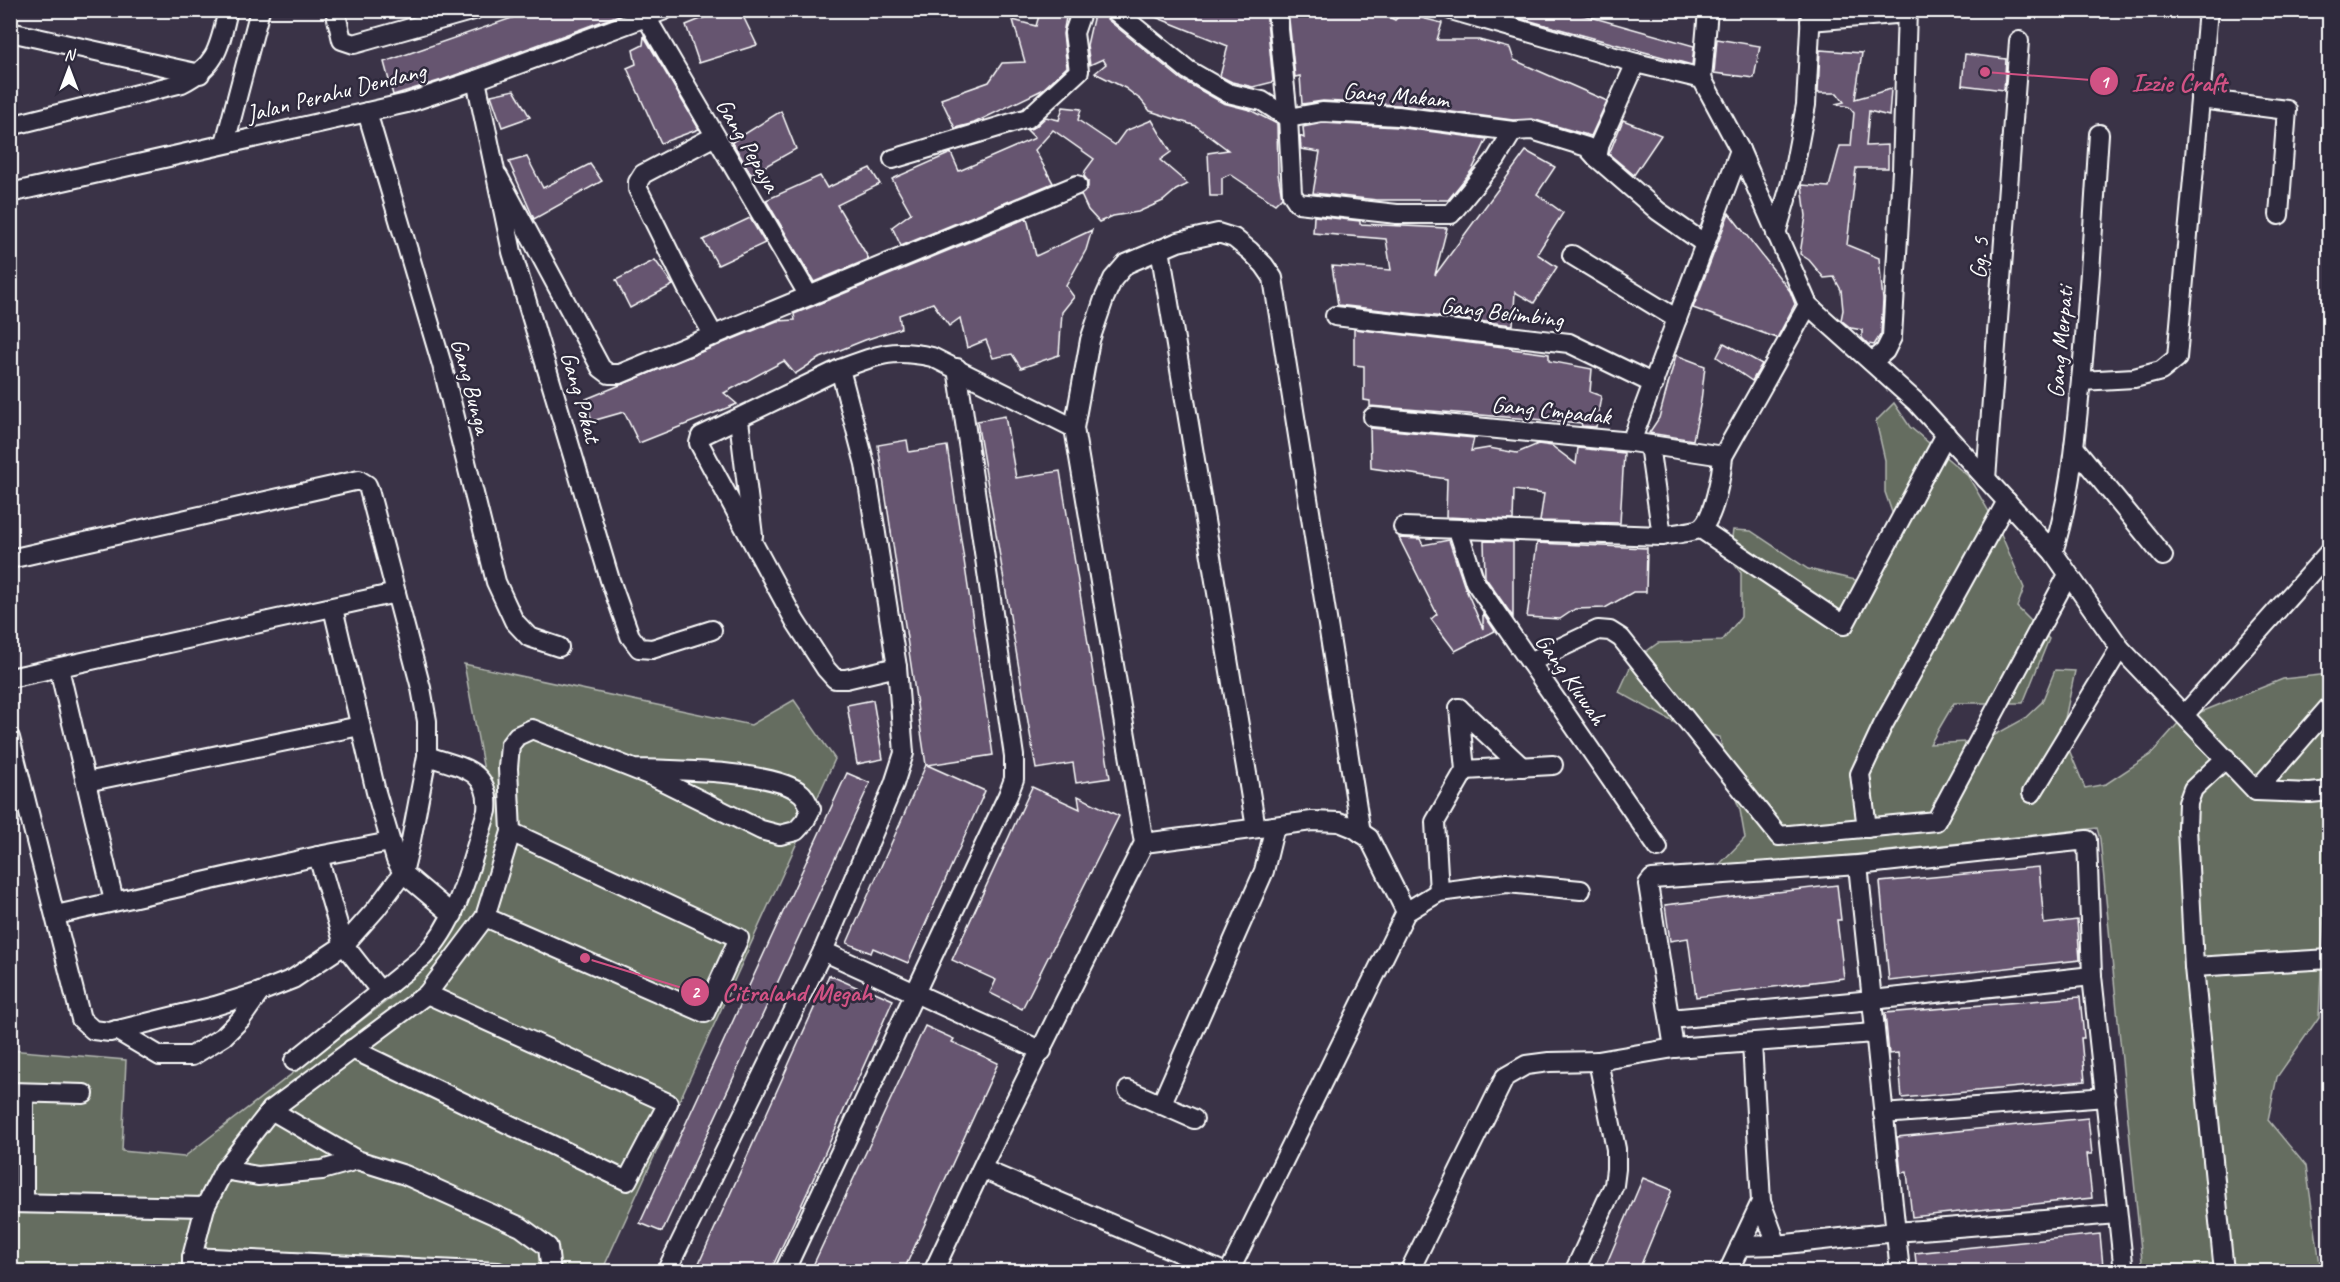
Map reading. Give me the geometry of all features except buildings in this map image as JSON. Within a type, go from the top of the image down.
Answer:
[{"type":"street","points":[[10,126],[182,83],[200,74],[210,63],[220,44],[228,10]]},
{"type":"street","points":[[225,143],[260,10]]},
{"type":"street","points":[[335,10],[342,40],[354,44],[466,12]]},
{"type":"street","name":"Jalan Perahu Dendang","points":[[10,193],[407,103],[665,10]]},
{"type":"street","points":[[893,159],[1028,118],[1079,71],[1074,33],[1082,10]]},
{"type":"street","points":[[1114,10],[1188,70],[1228,93],[1262,100],[1288,118]]},
{"type":"street","points":[[1278,10],[1292,194],[1295,201],[1304,205],[1397,214],[1450,214],[1496,159],[1513,131]]},
{"type":"street","points":[[1451,10],[1504,18],[1636,63],[1702,79]]},
{"type":"street","points":[[1708,10],[1702,79],[1740,150],[1808,305],[1916,402],[1946,434],[2053,552],[2120,648],[2256,791],[2310,793],[2330,790]]},
{"type":"street","points":[[2081,381],[2134,378],[2161,371],[2177,358],[2208,10]]},
{"type":"street","points":[[1776,234],[1792,179],[1806,105],[1811,16],[1907,12],[1902,171],[1892,337],[1886,351],[1872,362]]},
{"type":"street","name":"Gang Pepaya","points":[[646,17],[810,296]]},
{"type":"street","points":[[10,32],[200,74]]},
{"type":"street","name":"Gg. 5","points":[[1986,478],[2019,41]]},
{"type":"street","points":[[1597,158],[1600,143],[1636,63]]},
{"type":"street","name":"Gang Pokat","points":[[476,80],[498,176],[512,252],[610,580],[630,636],[639,648],[652,649],[712,630]]},
{"type":"street","points":[[2200,99],[2286,110],[2278,215]]},
{"type":"street","name":"Gang Bunga","points":[[367,112],[442,366],[496,582],[514,621],[529,637],[560,647]]},
{"type":"street","name":"Gang Makam","points":[[1288,118],[1322,112],[1398,116],[1513,131],[1532,130],[1587,147],[1658,211],[1705,244]]},
{"type":"street","name":"Gang Merpati","points":[[2053,552],[2065,509],[2074,447],[2099,134]]},
{"type":"street","points":[[714,336],[687,288],[638,189],[643,174],[715,136]]},
{"type":"street","points":[[1662,536],[1640,443],[1654,384],[1740,150]]},
{"type":"street","points":[[498,176],[601,368],[609,374],[620,374],[1077,186]]},
{"type":"street","points":[[933,1272],[982,1168],[1144,843],[1074,428],[1090,340],[1113,279],[1126,264],[1160,249],[1199,236],[1218,232],[1234,238],[1264,265],[1273,278],[1361,833]]},
{"type":"street","points":[[512,252],[534,245]]},
{"type":"street","points":[[1160,249],[1256,828]]},
{"type":"street","points":[[1572,255],[1677,319]]},
{"type":"street","points":[[1701,529],[1706,522],[1721,479],[1723,456],[1808,305]]},
{"type":"street","name":"Gang Belimbing","points":[[1335,316],[1569,343],[1654,384]]},
{"type":"street","points":[[897,667],[846,679],[835,679],[826,669],[795,621],[754,546],[699,440],[701,436],[739,420],[840,369],[883,353],[910,353],[932,357],[1074,428]]},
{"type":"street","points":[[784,1272],[1014,779],[1014,756],[957,368]]},
{"type":"street","points":[[666,1272],[823,951],[894,784],[904,753],[897,667],[866,465],[840,369]]},
{"type":"street","name":"Gang Cmpadak","points":[[1373,417],[1640,443],[1723,456]]},
{"type":"street","points":[[739,420],[754,546]]},
{"type":"street","points":[[1402,526],[1458,530],[1662,536],[1701,529],[1844,625],[1946,434]]},
{"type":"street","points":[[2074,447],[2163,556]]},
{"type":"street","points":[[10,559],[359,480],[367,485],[369,490],[428,721],[427,756],[403,873],[376,909],[344,945],[293,979],[260,992],[215,1006],[99,1032],[86,1026],[81,1019],[56,915],[14,763],[10,738]]},
{"type":"street","points":[[1867,828],[1860,774],[1883,724],[2007,501]]},
{"type":"street","name":"Gang Kluwah","points":[[1458,530],[1475,582],[1658,848]]},
{"type":"street","points":[[2185,714],[2330,551]]},
{"type":"street","points":[[1530,662],[1598,630],[1610,631],[1621,638],[1779,836],[1936,821],[2067,575]]},
{"type":"street","points":[[10,678],[396,593]]},
{"type":"street","points":[[333,608],[390,842],[403,873],[453,915]]},
{"type":"street","points":[[2032,793],[2120,648]]},
{"type":"street","points":[[59,668],[114,901]]},
{"type":"street","points":[[2256,791],[2330,706]]},
{"type":"street","points":[[1438,892],[1436,822],[1465,770],[1459,708],[1522,767]]},
{"type":"street","points":[[86,782],[360,726]]},
{"type":"street","points":[[498,1272],[192,1264],[205,1207],[224,1170],[271,1110],[427,994],[485,917],[510,832],[508,768],[510,745],[517,736],[532,729],[654,777],[761,830],[780,835],[796,831],[805,821],[811,809],[802,794],[777,782],[686,770],[634,769]]},
{"type":"street","points":[[294,1061],[432,947],[453,915],[488,811],[489,795],[486,785],[477,776],[464,768],[427,756]]},
{"type":"street","points":[[2224,1272],[2194,967],[2187,828],[2188,803],[2193,789],[2199,780],[2226,758]]},
{"type":"street","points":[[1465,770],[1553,765]]},
{"type":"street","points":[[1144,843],[1312,821],[1339,822],[1369,838],[1406,912]]},
{"type":"street","points":[[1161,1105],[1264,871],[1275,826]]},
{"type":"street","points":[[485,917],[705,1013],[739,938],[510,832]]},
{"type":"street","points":[[1674,1048],[1648,884],[1655,877],[1858,865],[2087,840],[2092,976],[2124,1272]]},
{"type":"street","points":[[56,915],[390,842]]},
{"type":"street","points":[[318,856],[344,945],[380,991]]},
{"type":"street","points":[[1858,865],[1900,1272]]},
{"type":"street","points":[[1229,1272],[1406,912],[1438,892],[1507,883],[1581,890]]},
{"type":"street","points":[[823,951],[1042,1051]]},
{"type":"street","points":[[2194,967],[2330,959]]},
{"type":"street","points":[[1670,1019],[2092,976]]},
{"type":"street","points":[[116,1030],[160,1056],[192,1056],[224,1036],[260,992]]},
{"type":"street","points":[[352,1049],[627,1181],[668,1103],[427,994]]},
{"type":"street","points":[[1409,1272],[1505,1077],[1527,1065],[1598,1061],[1674,1048],[1874,1033]]},
{"type":"street","points":[[1752,1043],[1761,1202],[1777,1245]]},
{"type":"street","points":[[1574,1272],[1614,1185],[1616,1149],[1598,1061]]},
{"type":"street","points":[[1128,1090],[1194,1119]]},
{"type":"street","points":[[84,1094],[17,1093],[17,1203],[205,1207]]},
{"type":"street","points":[[1883,1114],[2106,1097]]},
{"type":"street","points":[[271,1110],[357,1160],[405,1175],[521,1227],[548,1247],[550,1272]]},
{"type":"street","points":[[224,1170],[258,1176],[322,1170],[357,1160]]},
{"type":"street","points":[[982,1168],[1224,1272]]},
{"type":"street","points":[[1728,1272],[1761,1202]]},
{"type":"street","points":[[1740,1246],[1777,1245],[1896,1232],[2117,1214]]},
{"type":"green space","points":[[1894,403],[1910,427],[1968,476],[1998,527],[2024,588],[2017,607],[2049,639],[2023,703],[1954,703],[1930,744],[1984,741],[2024,719],[2042,702],[2055,670],[2075,671],[2062,733],[2085,788],[2106,784],[2150,755],[2181,720],[2283,679],[2329,674],[2329,796],[2319,1017],[2277,1077],[2268,1120],[2306,1166],[2321,1271],[2143,1271],[2100,839],[2097,828],[1714,870],[1745,838],[1740,810],[1726,773],[1720,737],[1684,728],[1619,692],[1633,661],[1658,643],[1722,641],[1741,617],[1741,573],[1729,557],[1733,530],[1751,531],[1808,569],[1864,582],[1895,521],[1885,492],[1885,460],[1876,421]]},
{"type":"green space","points":[[464,664],[751,725],[794,700],[835,759],[602,1271],[11,1271],[10,1050],[126,1060],[122,1151],[184,1157],[392,997],[460,920],[485,776]]},
{"type":"place","name":"Izzie Craft","points":[[1985,72]]},
{"type":"place","name":"Citraland Megah","points":[[585,958]]}]
